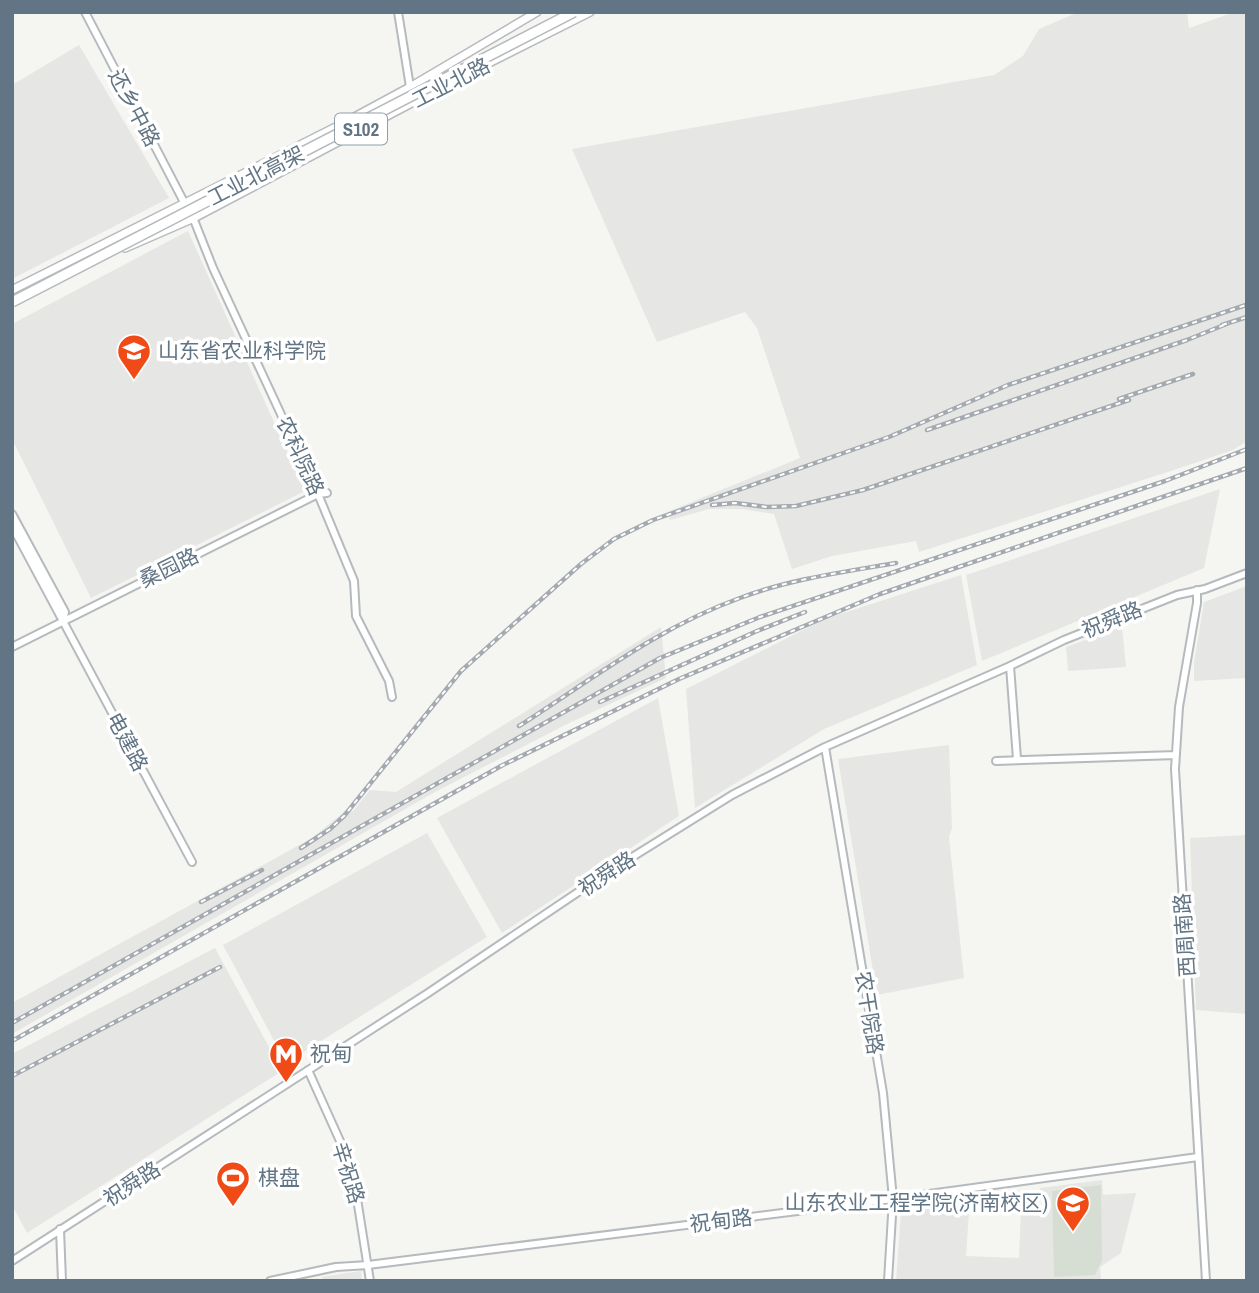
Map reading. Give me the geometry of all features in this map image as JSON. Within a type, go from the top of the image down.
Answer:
[{"type":"highway","name":"工业北高架","points":[[12,296],[565,12]]},
{"type":"highway","name":"工业北高架","points":[[12,304],[574,12]]},
{"type":"main road","name":"工业北路","points":[[12,290],[410,87],[537,12]]},
{"type":"main road","name":"工业北路","points":[[12,304],[100,259],[194,218],[590,12]]},
{"type":"main road","points":[[519,22],[530,43]]},
{"type":"street","name":"还乡中路","points":[[85,12],[194,218]]},
{"type":"street","points":[[398,12],[410,87]]},
{"type":"street","name":"农科院路","points":[[194,218],[213,268],[318,494],[354,581],[356,616],[389,681],[392,697]]},
{"type":"street","name":"桑园路","points":[[12,647],[318,494],[327,493]]},
{"type":"street","name":"电建路","points":[[12,513],[65,612],[63,621]]},
{"type":"street","name":"电建路","points":[[12,526],[192,862]]},
{"type":"street","name":"祝舜路","points":[[12,1261],[688,820],[825,747],[1063,640],[1177,595],[1247,573]]},
{"type":"street","name":"西周南路","points":[[1197,590],[1179,707],[1175,782],[1206,1281]]},
{"type":"street","points":[[1010,666],[1017,759]]},
{"type":"street","name":"农干院路","points":[[825,747],[883,1093],[893,1199],[888,1281]]},
{"type":"street","points":[[996,761],[1176,755]]},
{"type":"street","name":"辛祝路","points":[[308,1070],[349,1166],[359,1206],[370,1281]]},
{"type":"street","name":"祝甸路","points":[[270,1281],[335,1267],[893,1199],[1198,1157]]},
{"type":"street","points":[[61,1229],[62,1281]]},
{"type":"shaded area","points":[[1079,12],[1187,12],[1189,28],[1235,12],[1247,12],[1247,441],[1233,450],[1180,468],[919,552],[916,541],[832,556],[792,569],[774,514],[742,509],[709,509],[670,520],[667,512],[800,458],[757,328],[745,312],[657,342],[572,149],[994,75],[1023,56],[1039,29]]},
{"type":"shaded area","points":[[79,45],[169,198],[12,279],[12,85]]},
{"type":"shaded area","name":"山东省农业科学院","points":[[188,231],[305,491],[91,598],[12,439],[12,324]]},
{"type":"shaded area","points":[[1220,489],[1204,568],[982,661],[966,575]]},
{"type":"shaded area","points":[[961,575],[977,665],[824,729],[695,808],[686,689],[825,619]]},
{"type":"shaded area","points":[[1247,586],[1247,678],[1194,681],[1194,663],[1204,602]]},
{"type":"shaded area","points":[[661,627],[666,678],[569,723],[435,792],[12,1034],[12,1003],[312,838],[345,811],[353,811],[370,790],[396,792]]},
{"type":"shaded area","points":[[1122,627],[1126,667],[1068,671],[1066,647]]},
{"type":"shaded area","points":[[658,698],[679,816],[502,933],[437,818]]},
{"type":"shaded area","points":[[949,745],[952,828],[949,837],[964,978],[877,995],[838,759]]},
{"type":"shaded area","points":[[427,833],[487,937],[286,1063],[223,945]]},
{"type":"shaded area","points":[[1247,835],[1247,1014],[1196,1010],[1190,838]]},
{"type":"shaded area","points":[[215,948],[282,1071],[27,1233],[12,1205],[12,1054]]},
{"type":"shaded area","name":"山东农业工程学院(济南校区)","points":[[1102,1180],[1103,1195],[1136,1193],[1121,1253],[1100,1267],[1101,1281],[896,1281],[901,1213],[909,1204],[970,1198],[966,1256],[1019,1258],[1021,1211],[1042,1208],[1040,1188]]},
{"type":"shaded area","points":[[1101,1185],[1102,1261],[1095,1275],[1054,1277],[1052,1191]]},
{"type":"shaded area","points":[[361,1271],[362,1281],[323,1281],[322,1277]]},
{"type":"railway","points":[[301,848],[344,816],[461,671],[581,564],[614,539],[653,520],[889,437],[1008,385],[1246,305]]},
{"type":"railway","points":[[1222,325],[1247,317]]},
{"type":"railway","points":[[927,430],[1229,323]]},
{"type":"railway","points":[[1119,399],[1193,374]]},
{"type":"railway","points":[[712,505],[735,503],[767,507],[796,506],[863,490],[1129,400]]},
{"type":"railway","points":[[12,1023],[660,658],[760,617],[1165,481],[1247,449]]},
{"type":"railway","points":[[12,1041],[501,766],[679,679],[880,594],[1247,468]]},
{"type":"railway","points":[[519,726],[653,639],[710,610],[778,586],[896,563]]},
{"type":"railway","points":[[600,702],[805,612]]},
{"type":"railway","points":[[201,902],[262,870]]},
{"type":"railway","points":[[12,1076],[220,967]]},
{"type":"place","name":"山东省农业科学院","points":[[134,381]]},
{"type":"place","name":"祝甸","points":[[286,1084]]},
{"type":"place","name":"棋盘","points":[[233,1208]]},
{"type":"place","name":"山东农业工程学院(济南校区)","points":[[1073,1233]]}]
